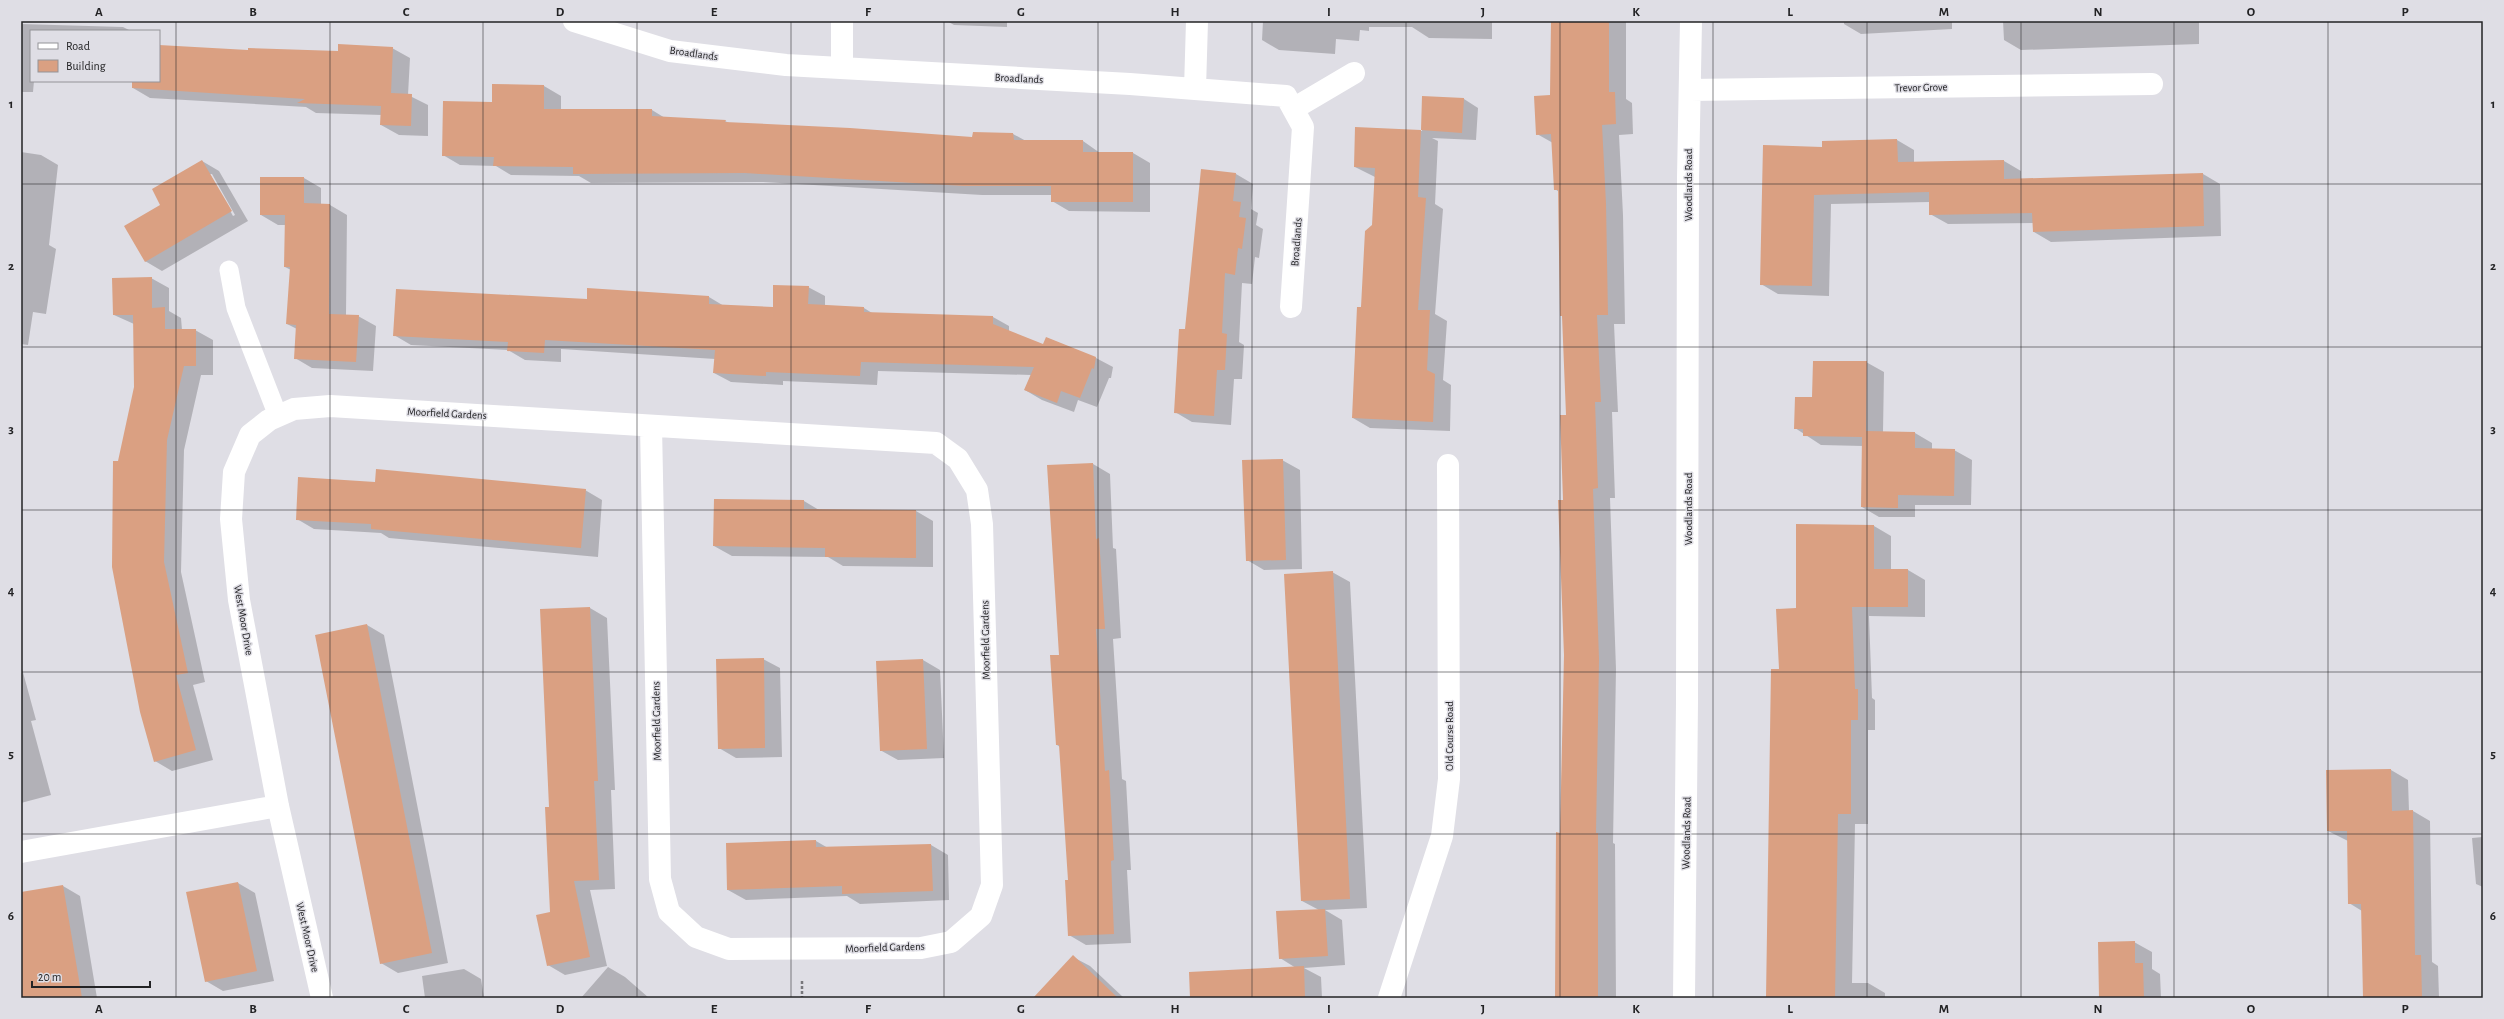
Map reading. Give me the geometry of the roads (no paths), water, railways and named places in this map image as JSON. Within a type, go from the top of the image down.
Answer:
[{"type":"street","name":"Broadlands","points":[[574,21],[670,51],[786,65],[1195,89],[1286,96],[1303,127],[1291,307]]},
{"type":"street","points":[[842,21],[842,68]]},
{"type":"street","points":[[1195,89],[1197,21]]},
{"type":"street","name":"Woodlands Road","points":[[1684,998],[1690,90],[1692,21]]},
{"type":"street","points":[[1294,109],[1354,73]]},
{"type":"street","name":"Trevor Grove","points":[[1690,90],[2152,84]]},
{"type":"street","name":"Moorfield Gardens","points":[[250,435],[269,420],[294,409],[330,406],[936,443],[958,459],[977,490],[982,524],[992,885],[981,916],[951,942],[921,948],[729,949],[696,937],[669,912],[660,879],[651,426]]},
{"type":"street","name":"West Moor Drive","points":[[250,435],[234,472],[231,519],[239,600],[278,806],[322,998]]},
{"type":"street","name":"Old Course Road","points":[[1389,998],[1442,836],[1449,779],[1448,465]]},
{"type":"street","points":[[21,852],[278,806]]},
{"type":"lane","points":[[228,270],[236,308],[278,416]]}]
